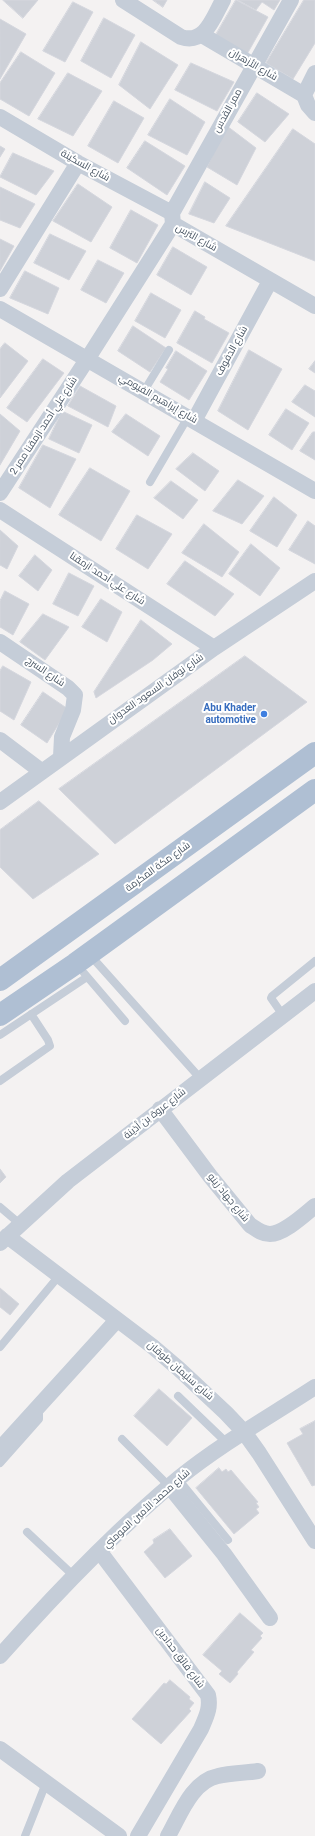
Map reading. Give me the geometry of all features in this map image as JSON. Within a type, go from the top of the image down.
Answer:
[{"type":"main road","name":"شارع مكة المكرمة","points":[[0,980],[315,753]]},
{"type":"main road","points":[[0,1015],[84,965],[315,790]]},
{"type":"street","points":[[123,0],[181,37],[189,40],[202,35],[223,0]]},
{"type":"street","name":"ممر القدس","points":[[172,218],[254,65],[291,0]]},
{"type":"street","name":"شارع الأزهران","points":[[202,35],[304,95],[308,105],[315,112]]},
{"type":"street","points":[[304,95],[315,73]]},
{"type":"street","name":"شارع السكينة","points":[[0,117],[172,218]]},
{"type":"street","points":[[0,289],[78,163]]},
{"type":"street","name":"شارع الترس","points":[[88,358],[172,218],[270,281],[315,306]]},
{"type":"street","name":"شارع الدفوف","points":[[191,419],[270,281]]},
{"type":"street","name":"شارع إبراهيم الفيومي","points":[[0,309],[88,358],[315,491]]},
{"type":"street","name":"شارع علي أحمد ازمقنا ممر 2","points":[[0,493],[88,358]]},
{"type":"street","name":"شارع علي أحمد ازمقنا","points":[[0,510],[214,648]]},
{"type":"street","name":"شارع نوفان السعود العدوان","points":[[0,802],[61,756],[214,648],[315,581]]},
{"type":"street","name":"شارع السرج","points":[[0,642],[68,688],[75,695],[73,710],[62,737],[61,756]]},
{"type":"street","points":[[0,740],[41,771]]},
{"type":"street","name":"شارع عروة بن أذينة","points":[[4,1240],[68,1181],[315,991]]},
{"type":"street","name":"شارع جهاد زينو","points":[[160,1109],[210,1176],[250,1225],[269,1234],[280,1232],[315,1206]]},
{"type":"street","name":"شارع سليمان طوقان","points":[[4,1240],[58,1276],[180,1369],[244,1432],[315,1541]]},
{"type":"street","points":[[2,1442],[39,1407],[117,1320]]},
{"type":"street","name":"شارع محمد الأمين المومني","points":[[0,1656],[95,1556],[174,1483],[227,1443],[315,1388]]},
{"type":"street","points":[[174,1483],[270,1618]]},
{"type":"street","name":"شارع فائق حدادين","points":[[95,1556],[208,1695],[208,1713],[201,1729],[138,1836]]},
{"type":"street","points":[[0,1749],[109,1833]]},
{"type":"street","points":[[168,1836],[189,1800],[202,1783],[218,1776],[258,1772]]},
{"type":"lane","points":[[144,391],[169,350]]},
{"type":"lane","points":[[150,482],[191,419]]},
{"type":"lane","points":[[284,1014],[280,1011],[272,996],[315,962]]},
{"type":"lane","points":[[0,1035],[31,1014],[84,965]]},
{"type":"lane","points":[[84,965],[125,1021]]},
{"type":"lane","points":[[84,965],[200,1078]]},
{"type":"lane","points":[[0,1082],[50,1046],[48,1040],[31,1014]]},
{"type":"lane","points":[[0,1207],[20,1224]]},
{"type":"lane","points":[[0,1347],[58,1276]]},
{"type":"lane","points":[[178,1396],[227,1443]]},
{"type":"lane","points":[[0,1463],[39,1419],[39,1407]]},
{"type":"lane","points":[[122,1439],[174,1483],[228,1540]]},
{"type":"lane","points":[[27,1532],[75,1577]]},
{"type":"lane","points":[[25,1836],[46,1783]]},
{"type":"building","points":[[3,0],[38,0],[23,18]]},
{"type":"building","points":[[153,0],[167,0],[163,7]]},
{"type":"building","points":[[236,0],[268,17],[246,56],[214,38]]},
{"type":"building","points":[[238,0],[280,0],[274,10],[262,2],[256,10]]},
{"type":"building","points":[[304,0],[315,0],[315,43],[293,79],[266,63]]},
{"type":"building","points":[[73,2],[93,12],[65,62],[43,51]]},
{"type":"building","points":[[104,18],[135,35],[111,78],[81,61]]},
{"type":"building","points":[[0,19],[26,34],[0,79]]},
{"type":"building","points":[[141,42],[178,65],[150,109],[119,85]]},
{"type":"building","points":[[21,52],[55,73],[29,116],[0,99],[0,83]]},
{"type":"building","points":[[191,63],[234,82],[217,111],[175,90]]},
{"type":"building","points":[[68,73],[102,91],[73,136],[38,119]]},
{"type":"building","points":[[257,93],[289,114],[265,142],[238,122]]},
{"type":"building","points":[[170,99],[205,122],[187,155],[148,135]]},
{"type":"building","points":[[114,101],[144,118],[118,163],[88,146]]},
{"type":"building","points":[[227,126],[256,148],[237,185],[207,167]]},
{"type":"building","points":[[293,129],[315,144],[315,261],[226,226]]},
{"type":"building","points":[[145,141],[185,166],[167,195],[127,168]]},
{"type":"building","points":[[0,146],[5,149],[0,157]]},
{"type":"building","points":[[13,153],[54,171],[36,195],[0,177]]},
{"type":"building","points":[[205,182],[230,198],[214,223],[189,214]]},
{"type":"building","points":[[78,184],[112,207],[91,242],[53,221]]},
{"type":"building","points":[[0,187],[35,204],[20,228],[0,220]]},
{"type":"building","points":[[131,210],[158,225],[137,263],[110,248]]},
{"type":"building","points":[[50,234],[86,251],[69,280],[34,263]]},
{"type":"building","points":[[0,239],[14,246],[0,271]]},
{"type":"building","points":[[173,247],[207,267],[191,295],[157,275]]},
{"type":"building","points":[[98,260],[124,273],[106,303],[81,290]]},
{"type":"building","points":[[25,271],[59,288],[48,314],[10,298]]},
{"type":"building","points":[[151,293],[181,310],[165,338],[135,321]]},
{"type":"building","points":[[195,311],[205,317],[204,319],[229,333],[212,363],[177,343]]},
{"type":"building","points":[[133,326],[166,348],[150,372],[118,351]]},
{"type":"building","points":[[5,343],[28,361],[0,398],[0,349]]},
{"type":"building","points":[[249,350],[282,369],[248,430],[218,411]]},
{"type":"building","points":[[176,351],[207,371],[189,400],[160,382]]},
{"type":"building","points":[[43,359],[64,373],[27,422],[7,408]]},
{"type":"building","points":[[315,361],[315,373],[309,369]]},
{"type":"building","points":[[305,385],[315,391],[315,417],[292,402]]},
{"type":"building","points":[[80,386],[116,406],[108,427],[68,406]]},
{"type":"building","points":[[286,409],[309,423],[292,450],[269,435]]},
{"type":"building","points":[[62,411],[92,425],[79,453],[49,439]]},
{"type":"building","points":[[0,414],[20,431],[0,465]]},
{"type":"building","points":[[126,414],[160,436],[148,456],[112,432]]},
{"type":"building","points":[[313,432],[315,432],[315,460],[300,451]]},
{"type":"building","points":[[43,445],[76,459],[50,508],[19,488]]},
{"type":"building","points":[[193,453],[219,471],[205,491],[176,469]]},
{"type":"building","points":[[90,468],[130,491],[101,541],[59,515]]},
{"type":"building","points":[[238,480],[264,496],[242,524],[213,511]]},
{"type":"building","points":[[171,481],[198,500],[183,519],[154,498]]},
{"type":"building","points":[[274,497],[297,515],[277,547],[250,531]]},
{"type":"building","points":[[137,515],[172,534],[148,569],[116,549]]},
{"type":"building","points":[[308,521],[315,526],[315,564],[289,550]]},
{"type":"building","points":[[204,524],[239,552],[222,577],[182,553]]},
{"type":"building","points":[[0,530],[18,546],[7,569],[0,565]]},
{"type":"building","points":[[251,544],[280,568],[260,596],[229,574]]},
{"type":"building","points":[[35,555],[52,570],[38,591],[19,576]]},
{"type":"building","points":[[185,561],[234,594],[215,616],[167,584]]},
{"type":"building","points":[[69,573],[94,586],[78,616],[53,604]]},
{"type":"building","points":[[5,591],[29,604],[13,635],[0,627],[0,601]]},
{"type":"building","points":[[101,599],[122,612],[107,642],[82,627]]},
{"type":"building","points":[[43,614],[69,627],[45,660],[20,642]]},
{"type":"building","points":[[141,620],[172,644],[153,660],[96,698],[94,692]]},
{"type":"building","points":[[245,656],[307,702],[115,844],[59,789]]},
{"type":"building","points":[[3,666],[31,682],[14,720],[0,711],[0,671]]},
{"type":"building","points":[[43,692],[68,709],[47,743],[21,725]]},
{"type":"building","points":[[39,801],[99,854],[33,899],[0,867],[0,830]]},
{"type":"building","points":[[0,1169],[6,1177],[0,1183]]},
{"type":"building","points":[[0,1288],[19,1304],[10,1315],[0,1307]]},
{"type":"building","points":[[159,1389],[192,1418],[167,1446],[134,1416]]},
{"type":"building","points":[[315,1421],[315,1485],[312,1486],[287,1443],[303,1434],[300,1429]]},
{"type":"building","points":[[219,1468],[222,1472],[226,1469],[228,1472],[231,1470],[258,1502],[256,1503],[259,1507],[256,1509],[259,1513],[234,1534],[196,1488]]},
{"type":"building","points":[[170,1529],[192,1556],[165,1578],[144,1552],[154,1543],[153,1540]]},
{"type":"building","points":[[240,1613],[263,1633],[260,1636],[262,1638],[251,1650],[254,1652],[230,1683],[219,1674],[222,1671],[203,1655]]},
{"type":"building","points":[[170,1680],[190,1697],[189,1699],[194,1703],[189,1709],[191,1711],[161,1744],[132,1719],[164,1683],[166,1684]]},
{"type":"place","name":"Abu Khader automotive","points":[[264,714]]}]
